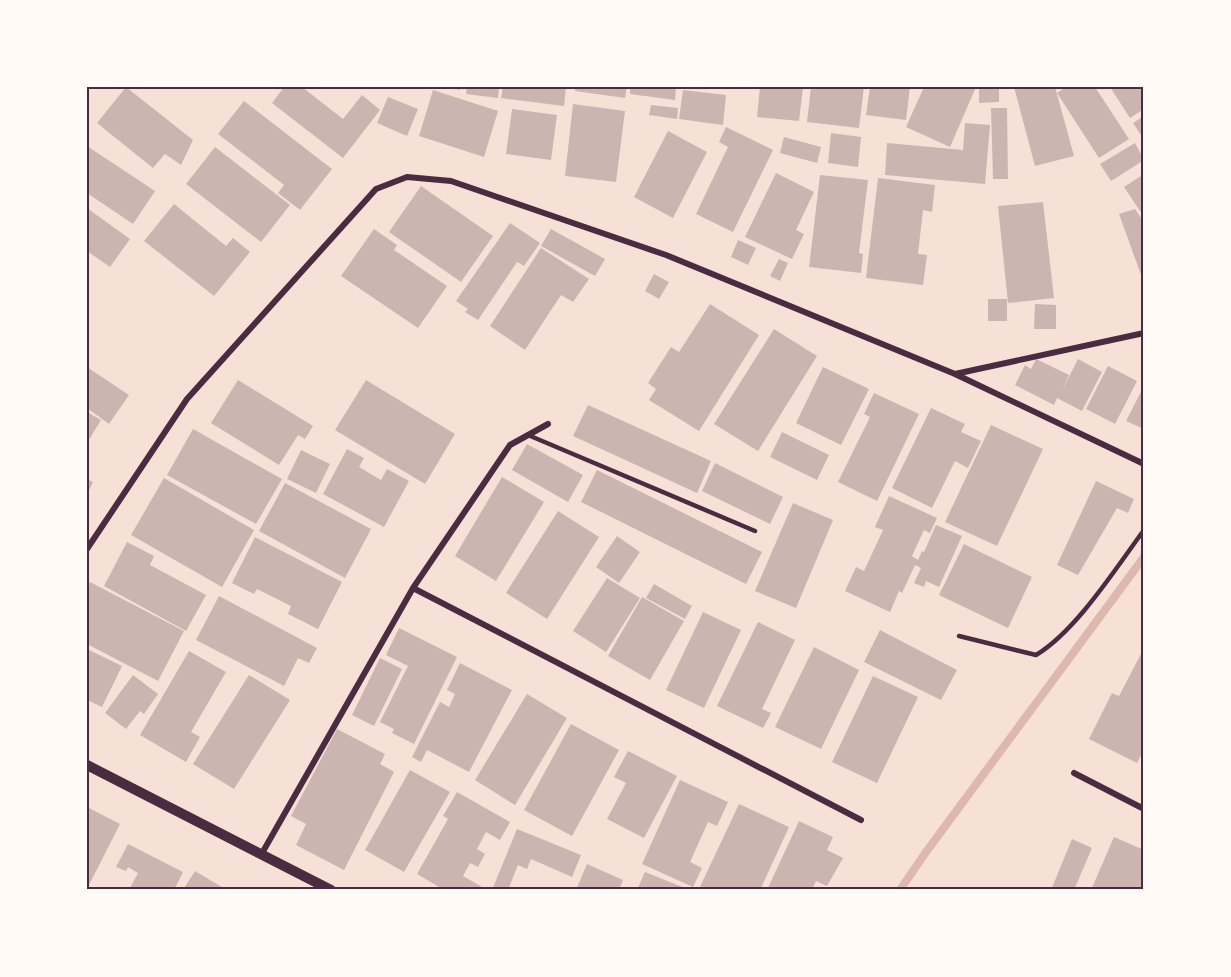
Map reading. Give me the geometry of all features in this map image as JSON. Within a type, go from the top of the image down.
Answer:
[{"type":"street","points":[[87,549],[186,399],[376,189],[407,177],[451,181],[666,255],[955,374],[1144,464]]},
{"type":"street","points":[[955,374],[1144,333]]},
{"type":"street","points":[[261,855],[413,588],[510,445],[548,424]]},
{"type":"street","points":[[413,588],[861,820]]},
{"type":"street","points":[[87,765],[331,890]]},
{"type":"street","points":[[1074,772],[1144,809]]},
{"type":"lane","points":[[527,435],[755,531]]},
{"type":"lane","points":[[959,636],[1036,655],[1051,646],[1090,603],[1144,530]]},
{"type":"building","points":[[126,87],[193,140],[181,165],[165,154],[153,168],[97,123]]},
{"type":"building","points":[[284,87],[302,87],[343,119],[362,95],[380,110],[343,158],[272,103]]},
{"type":"building","points":[[467,87],[499,87],[498,98],[466,94]]},
{"type":"building","points":[[503,87],[566,87],[564,106],[501,98]]},
{"type":"building","points":[[576,87],[627,87],[625,98],[575,91]]},
{"type":"building","points":[[630,87],[676,87],[675,100],[630,94]]},
{"type":"building","points":[[760,87],[803,87],[799,121],[757,117]]},
{"type":"building","points":[[811,87],[864,87],[859,128],[807,122]]},
{"type":"building","points":[[870,87],[910,87],[906,120],[866,115]]},
{"type":"building","points":[[924,87],[976,87],[950,147],[906,127]]},
{"type":"building","points":[[979,87],[999,87],[999,102],[979,103]]},
{"type":"building","points":[[1014,87],[1055,87],[1074,156],[1035,166]]},
{"type":"building","points":[[1066,87],[1095,87],[1129,139],[1099,158],[1057,93]]},
{"type":"building","points":[[1110,87],[1144,87],[1144,109],[1130,118]]},
{"type":"building","points":[[433,90],[498,111],[484,157],[419,136]]},
{"type":"building","points":[[683,90],[726,95],[723,125],[679,119]]},
{"type":"building","points":[[388,97],[418,109],[407,136],[377,123]]},
{"type":"building","points":[[244,101],[332,169],[300,210],[278,193],[284,185],[218,134]]},
{"type":"building","points":[[573,104],[625,111],[616,182],[565,176]]},
{"type":"building","points":[[651,105],[678,108],[677,119],[649,115]]},
{"type":"building","points":[[991,108],[1007,108],[1008,179],[993,179]]},
{"type":"building","points":[[512,109],[557,115],[551,160],[506,154]]},
{"type":"building","points":[[1144,116],[1144,133],[1141,135],[1133,123]]},
{"type":"building","points":[[965,123],[990,125],[985,184],[885,175],[887,143],[963,150]]},
{"type":"building","points":[[726,127],[773,150],[733,232],[696,214],[728,147],[719,142]]},
{"type":"building","points":[[668,131],[707,152],[673,218],[634,197]]},
{"type":"building","points":[[831,133],[861,137],[858,167],[828,163]]},
{"type":"building","points":[[784,137],[821,147],[817,163],[780,153]]},
{"type":"building","points":[[1135,143],[1144,160],[1111,181],[1100,164]]},
{"type":"building","points":[[87,146],[155,191],[133,224],[87,193]]},
{"type":"building","points":[[215,147],[290,205],[261,242],[186,184]]},
{"type":"building","points":[[776,173],[814,192],[796,230],[804,234],[792,259],[745,237]]},
{"type":"building","points":[[1144,174],[1144,217],[1124,187]]},
{"type":"building","points":[[820,175],[868,180],[859,253],[863,254],[861,273],[809,267]]},
{"type":"building","points":[[878,178],[935,185],[932,212],[923,210],[918,254],[927,255],[923,285],[866,278]]},
{"type":"building","points":[[421,186],[493,236],[461,282],[389,232]]},
{"type":"building","points":[[1043,202],[1054,298],[1008,303],[998,206]]},
{"type":"building","points":[[174,204],[226,246],[233,238],[250,252],[214,296],[144,241]]},
{"type":"building","points":[[87,208],[130,239],[110,267],[87,251]]},
{"type":"building","points":[[1135,209],[1144,222],[1144,283],[1119,214]]},
{"type":"building","points":[[510,223],[540,243],[524,266],[517,262],[478,320],[465,312],[468,309],[456,301]]},
{"type":"building","points":[[374,229],[397,245],[394,250],[447,286],[418,328],[341,276]]},
{"type":"building","points":[[551,229],[605,259],[595,276],[541,246]]},
{"type":"building","points":[[738,240],[756,248],[748,265],[731,257]]},
{"type":"building","points":[[541,248],[589,279],[573,302],[561,295],[525,350],[490,326]]},
{"type":"building","points":[[779,259],[788,263],[780,281],[770,276]]},
{"type":"building","points":[[654,274],[669,282],[659,299],[645,291]]},
{"type":"building","points":[[988,299],[1007,299],[1007,321],[988,321]]},
{"type":"building","points":[[710,304],[759,335],[699,431],[649,400],[656,389],[648,383],[671,347],[679,352]]},
{"type":"building","points":[[1035,304],[1056,305],[1056,329],[1034,329]]},
{"type":"building","points":[[774,329],[817,356],[758,451],[714,424]]},
{"type":"building","points":[[1036,359],[1069,375],[1062,391],[1078,359],[1102,372],[1082,411],[1057,398],[1054,405],[1015,385],[1025,365],[1031,369]]},
{"type":"building","points":[[1108,366],[1137,381],[1115,424],[1086,409]]},
{"type":"building","points":[[87,367],[129,395],[109,424],[87,408]]},
{"type":"building","points":[[823,367],[869,389],[841,445],[796,423]]},
{"type":"building","points":[[238,380],[313,426],[305,439],[298,435],[279,465],[211,423]]},
{"type":"building","points":[[366,380],[455,434],[425,484],[335,430]]},
{"type":"building","points":[[1144,386],[1144,429],[1126,421]]},
{"type":"building","points":[[874,393],[919,414],[877,501],[838,482],[870,417],[864,414]]},
{"type":"building","points":[[588,405],[711,461],[697,493],[573,436]]},
{"type":"building","points":[[931,408],[965,424],[961,432],[981,441],[968,468],[955,461],[932,508],[892,488]]},
{"type":"building","points":[[87,412],[101,420],[87,443]]},
{"type":"building","points":[[991,425],[1043,449],[997,546],[945,522]]},
{"type":"building","points":[[193,429],[282,479],[256,524],[167,475]]},
{"type":"building","points":[[782,432],[829,455],[817,480],[770,457]]},
{"type":"building","points":[[527,444],[583,475],[568,502],[512,470]]},
{"type":"building","points":[[347,449],[364,458],[359,467],[381,480],[387,469],[409,481],[384,527],[323,494]]},
{"type":"building","points":[[301,450],[330,464],[316,493],[287,479]]},
{"type":"building","points":[[715,463],[783,497],[770,524],[702,491]]},
{"type":"building","points":[[597,470],[762,552],[746,584],[581,502]]},
{"type":"building","points":[[502,477],[544,502],[496,581],[455,556]]},
{"type":"building","points":[[164,478],[254,530],[222,587],[131,535]]},
{"type":"building","points":[[87,479],[93,482],[87,494]]},
{"type":"building","points":[[1096,481],[1134,499],[1128,513],[1117,508],[1078,575],[1057,565]]},
{"type":"building","points":[[285,483],[371,529],[345,578],[259,531]]},
{"type":"building","points":[[889,496],[937,518],[930,533],[924,530],[912,556],[918,560],[936,525],[962,536],[939,587],[926,581],[924,587],[914,583],[921,568],[915,565],[902,593],[899,591],[890,612],[845,591],[856,567],[864,571],[883,530],[875,527]]},
{"type":"building","points":[[793,503],[833,520],[796,608],[755,591]]},
{"type":"building","points":[[558,511],[599,537],[547,619],[506,593]]},
{"type":"building","points":[[617,536],[640,552],[619,583],[596,567]]},
{"type":"building","points":[[255,537],[342,582],[318,629],[288,614],[291,606],[257,589],[254,594],[232,583]]},
{"type":"building","points":[[127,542],[154,556],[150,565],[206,595],[186,631],[104,586]]},
{"type":"building","points":[[964,544],[1032,577],[1008,628],[939,595]]},
{"type":"building","points":[[607,578],[640,598],[606,652],[573,631]]},
{"type":"building","points":[[90,582],[184,631],[158,681],[87,644],[87,589]]},
{"type":"building","points":[[654,584],[692,606],[685,619],[646,598]]},
{"type":"building","points":[[219,596],[317,648],[309,663],[298,658],[284,686],[196,640]]},
{"type":"building","points":[[642,597],[684,621],[650,680],[608,656]]},
{"type":"building","points":[[703,612],[741,630],[704,708],[666,690]]},
{"type":"building","points":[[758,622],[795,640],[762,709],[771,713],[763,728],[717,706]]},
{"type":"building","points":[[399,628],[457,657],[414,744],[392,733],[394,729],[380,722],[408,666],[386,655]]},
{"type":"building","points":[[880,630],[957,670],[941,700],[864,662]]},
{"type":"building","points":[[814,647],[859,670],[821,749],[775,727]]},
{"type":"building","points":[[87,649],[122,666],[102,707],[87,700]]},
{"type":"building","points":[[189,651],[226,672],[191,732],[200,737],[186,762],[140,735]]},
{"type":"building","points":[[1142,652],[1144,653],[1144,749],[1137,763],[1089,739],[1112,693],[1119,696]]},
{"type":"building","points":[[380,658],[402,669],[374,726],[352,715]]},
{"type":"building","points":[[460,663],[512,690],[469,772],[427,750],[421,762],[412,757],[440,702],[449,707],[455,694],[447,690]]},
{"type":"building","points":[[133,675],[158,694],[144,714],[140,711],[126,729],[105,713]]},
{"type":"building","points":[[249,675],[290,700],[234,789],[193,764]]},
{"type":"building","points":[[873,676],[918,697],[877,783],[832,762]]},
{"type":"building","points":[[527,694],[567,718],[515,805],[475,780]]},
{"type":"building","points":[[571,724],[619,750],[572,836],[524,810]]},
{"type":"building","points":[[337,729],[385,754],[380,764],[394,772],[344,870],[296,845],[306,824],[291,816]]},
{"type":"building","points":[[628,751],[677,776],[644,838],[607,819],[626,783],[614,777]]},
{"type":"building","points":[[410,770],[450,792],[404,872],[365,850]]},
{"type":"building","points":[[680,780],[728,802],[717,826],[708,822],[690,862],[702,868],[693,887],[642,864]]},
{"type":"building","points":[[457,792],[510,822],[500,840],[486,832],[477,849],[485,854],[478,867],[470,863],[463,876],[484,888],[483,890],[444,890],[417,874],[448,819],[443,816]]},
{"type":"building","points":[[739,804],[789,827],[760,890],[701,890],[699,889]]},
{"type":"building","points":[[87,807],[120,824],[87,889]]},
{"type":"building","points":[[799,821],[833,837],[827,850],[843,858],[827,886],[816,881],[812,890],[767,890]]},
{"type":"building","points":[[517,829],[581,855],[572,877],[531,859],[527,869],[518,865],[508,890],[492,890]]},
{"type":"building","points":[[1114,837],[1144,850],[1142,890],[1091,890]]},
{"type":"building","points":[[1072,839],[1092,848],[1074,890],[1051,890]]},
{"type":"building","points":[[128,844],[183,872],[174,890],[129,890],[138,873],[128,867],[126,871],[116,867]]},
{"type":"building","points":[[587,864],[623,880],[619,890],[576,890]]},
{"type":"building","points":[[195,871],[227,890],[183,890]]},
{"type":"building","points":[[645,872],[690,890],[637,890]]},
{"type":"waterway","points":[[900,890],[1144,557]]}]
